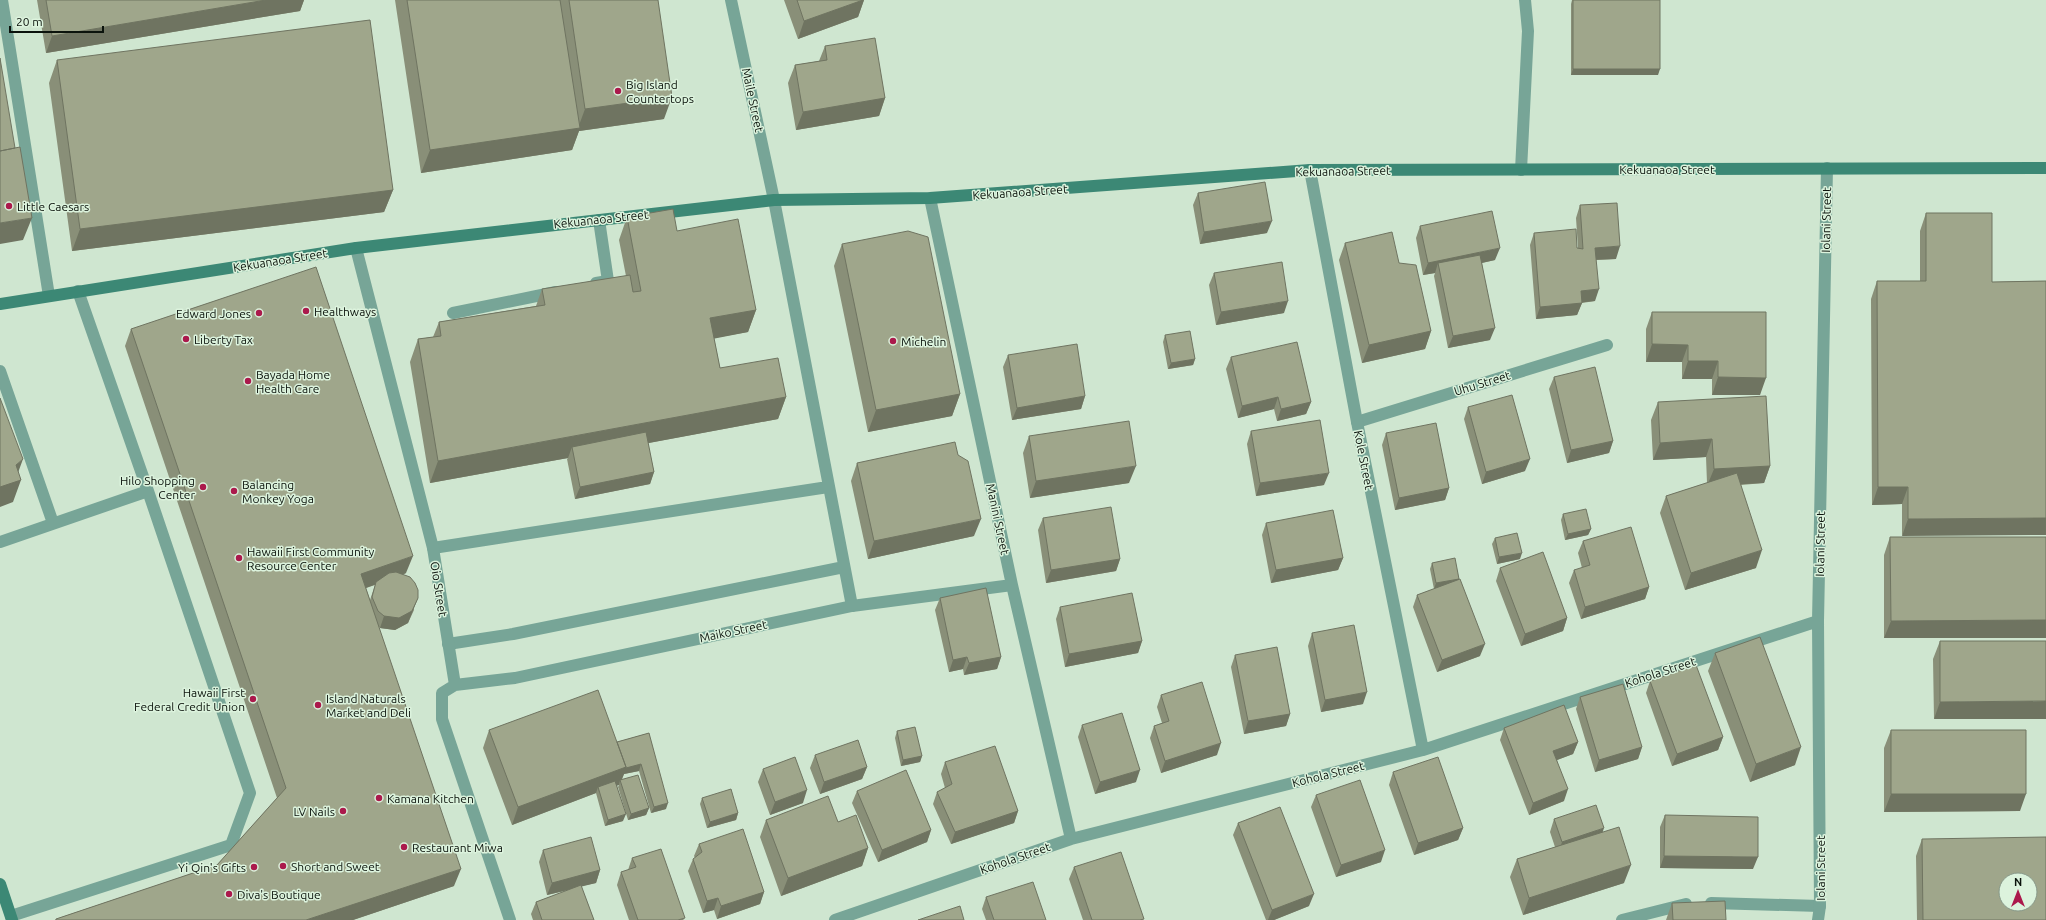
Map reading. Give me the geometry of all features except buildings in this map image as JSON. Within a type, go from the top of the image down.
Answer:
[{"type":"street","points":[[2,0],[49,296]]},
{"type":"street","name":"Maile Street","points":[[731,0],[774,200],[852,606]]},
{"type":"street","points":[[1521,170],[1528,31],[1525,0]]},
{"type":"street","name":"Iolani Street","points":[[1818,920],[1820,906],[1818,621],[1827,168]]},
{"type":"street","name":"Kekuanaoa Street","points":[[0,304],[356,248],[774,200],[930,198],[1310,170],[2046,168]]},
{"type":"street","name":"Kole Street","points":[[1310,170],[1357,422],[1423,750]]},
{"type":"street","name":"Manini Street","points":[[930,198],[1012,585],[1071,839]]},
{"type":"street","points":[[585,286],[608,281],[599,220]]},
{"type":"street","name":"Oio Street","points":[[356,248],[433,548],[455,685]]},
{"type":"street","points":[[453,313],[569,289]]},
{"type":"street","points":[[0,884],[11,918],[231,845],[250,793],[148,490],[78,291]]},
{"type":"street","name":"Uhu Street","points":[[1357,422],[1607,345]]},
{"type":"street","points":[[0,371],[53,524]]},
{"type":"street","points":[[433,548],[828,487]]},
{"type":"street","points":[[0,542],[148,490]]},
{"type":"street","points":[[448,644],[513,634],[844,567]]},
{"type":"street","name":"Maiko Street","points":[[455,685],[515,678],[852,606],[1012,585]]},
{"type":"street","name":"Kohola Street","points":[[836,920],[1071,839],[1423,750],[1818,621]]},
{"type":"street","points":[[455,685],[442,693],[442,719],[510,920]]},
{"type":"street","points":[[1622,920],[1691,903],[1820,906]]},
{"type":"place","name":"Big Island Countertops","points":[[618,91]]},
{"type":"place","name":"Little Caesars","points":[[9,206]]},
{"type":"place","name":"Healthways","points":[[306,311]]},
{"type":"place","name":"Edward Jones","points":[[259,313]]},
{"type":"place","name":"Liberty Tax","points":[[186,339]]},
{"type":"place","name":"Michelin","points":[[893,341]]},
{"type":"place","name":"Bayada Home Health Care","points":[[248,381]]},
{"type":"place","name":"Hilo Shopping Center","points":[[203,487]]},
{"type":"place","name":"Balancing Monkey Yoga","points":[[234,491]]},
{"type":"place","name":"Hawaii First Community Resource Center","points":[[239,558]]},
{"type":"place","name":"Hawaii First Federal Credit Union","points":[[253,699]]},
{"type":"place","name":"Island Naturals Market and Deli","points":[[318,705]]},
{"type":"place","name":"Kamana Kitchen","points":[[379,798]]},
{"type":"place","name":"LV Nails","points":[[343,811]]},
{"type":"place","name":"Restaurant Miwa","points":[[404,847]]},
{"type":"place","name":"Short and Sweet","points":[[283,866]]},
{"type":"place","name":"Yi Qin's Gifts","points":[[254,867]]},
{"type":"place","name":"Diva's Boutique","points":[[229,894]]}]
